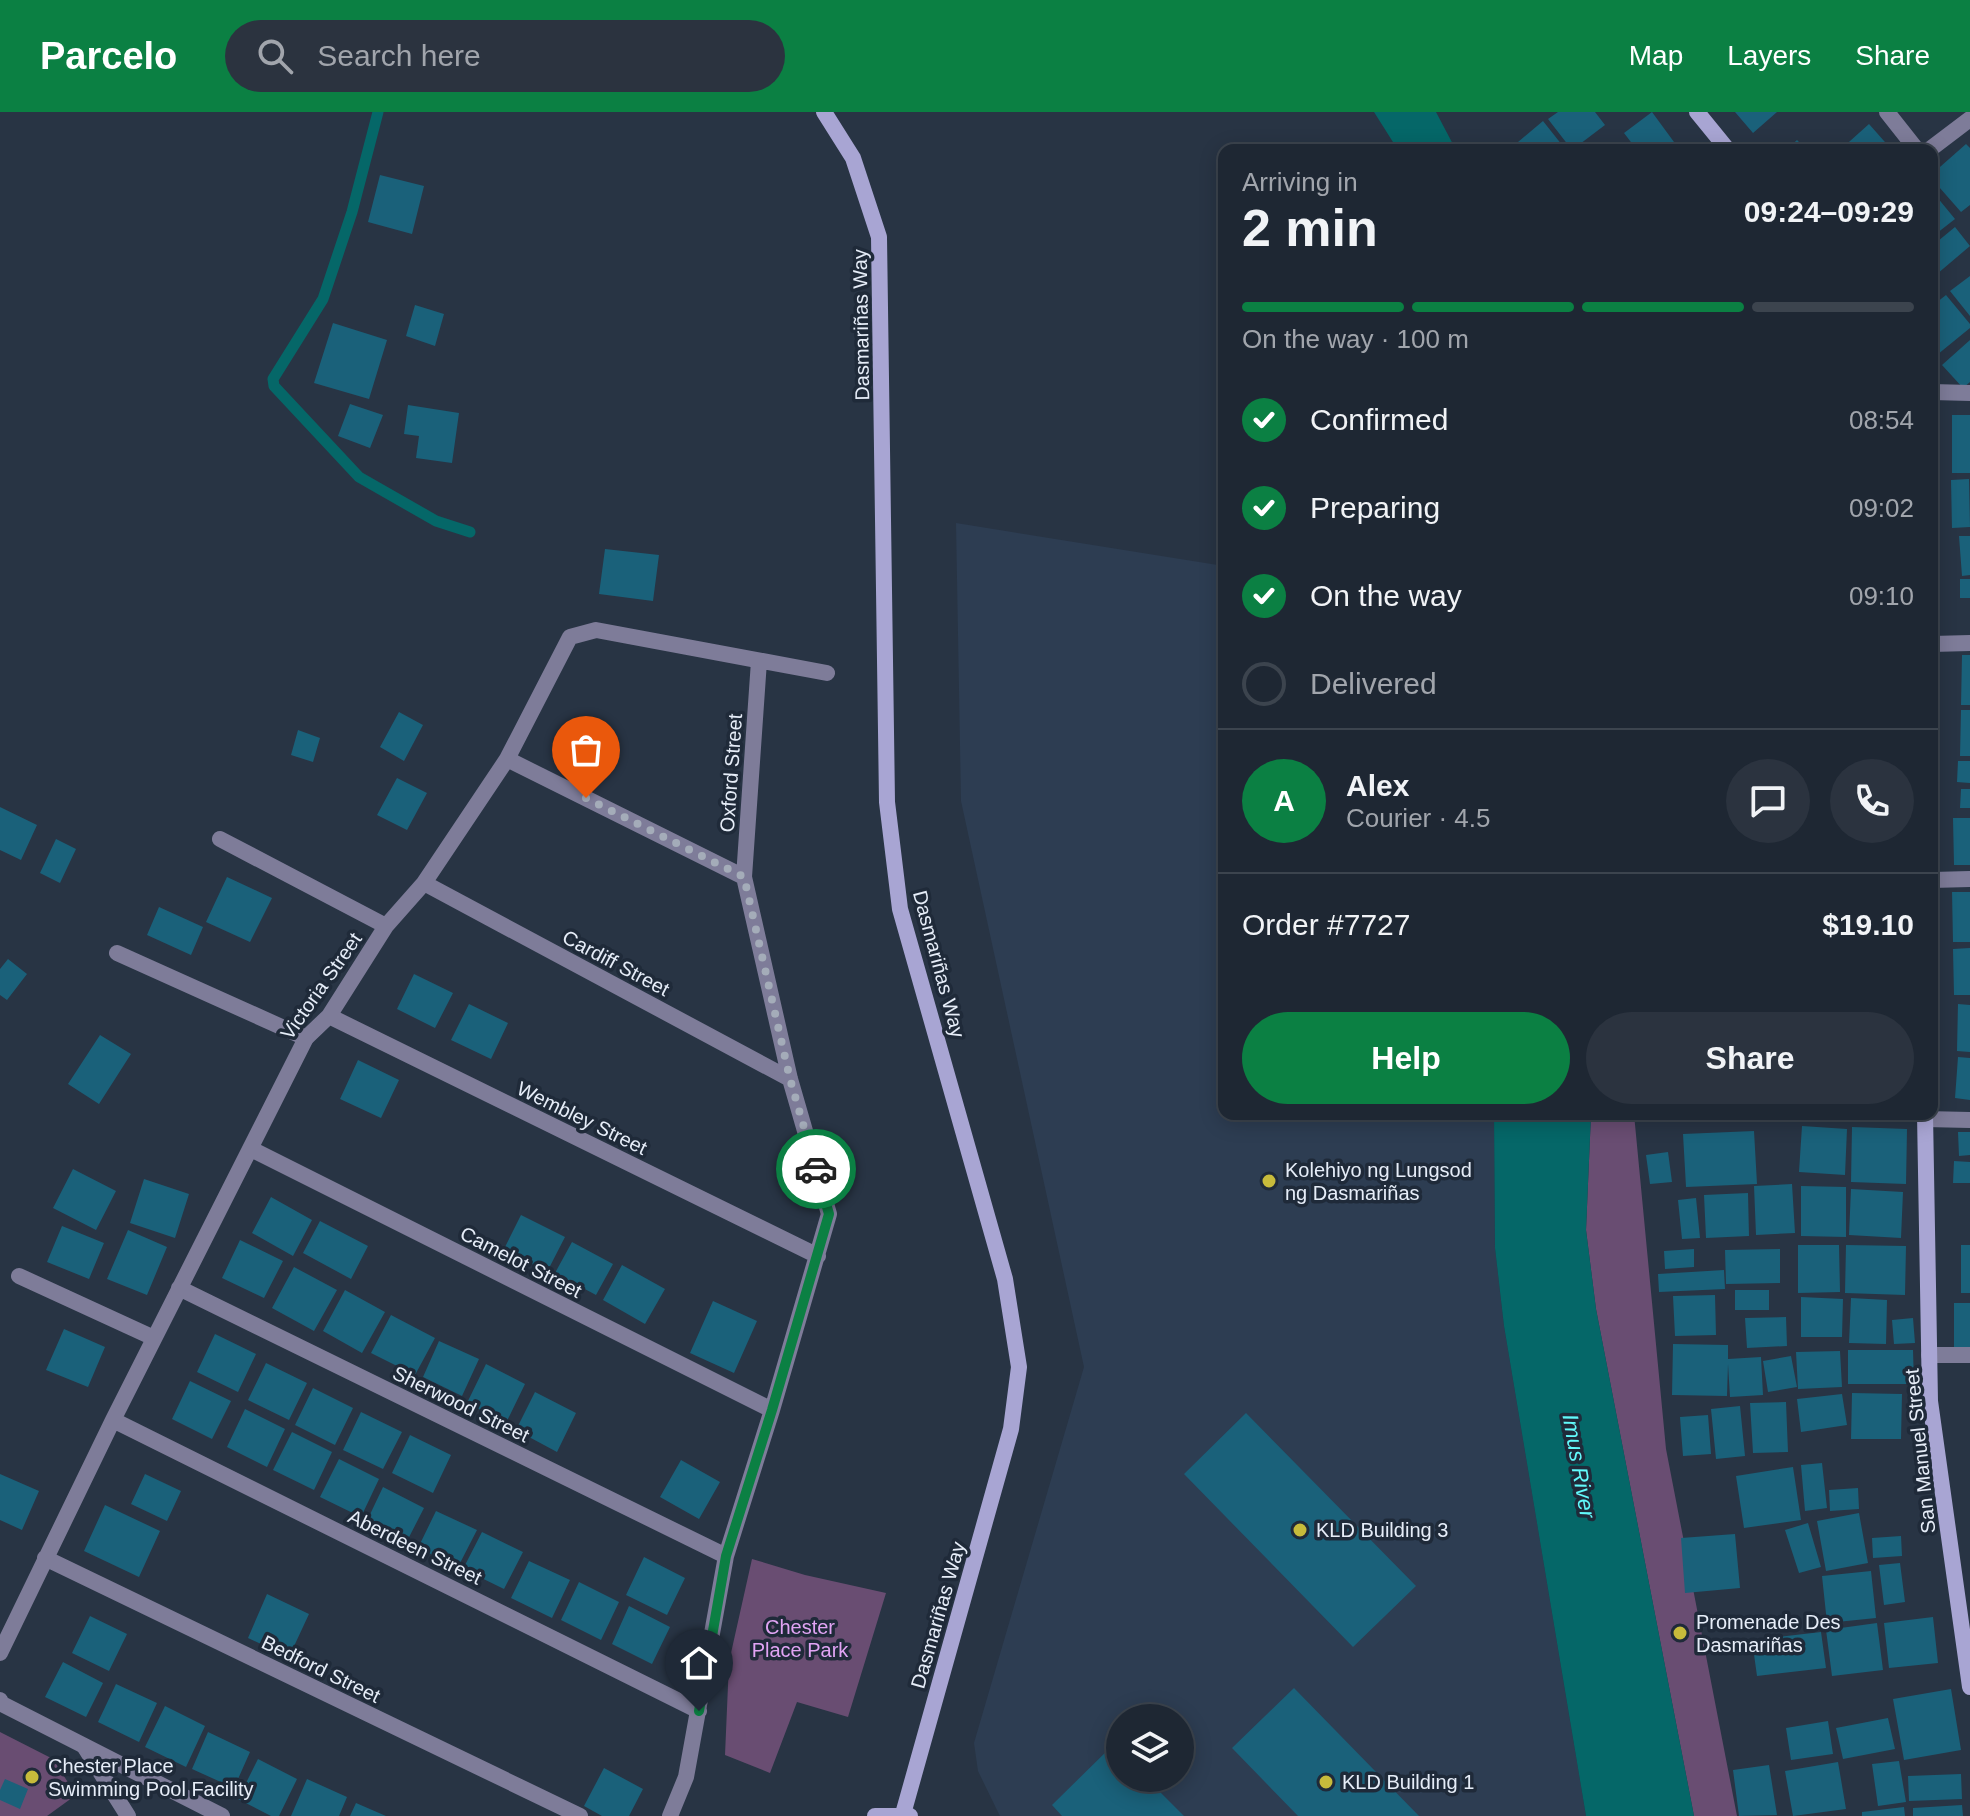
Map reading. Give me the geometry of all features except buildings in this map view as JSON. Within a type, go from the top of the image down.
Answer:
[{"type":"street","name":"Dasmariñas Way","points":[[824,112],[853,158],[879,237],[887,802],[900,909],[1005,1279],[1019,1367],[1011,1429],[906,1815]]},
{"type":"street","points":[[1697,112],[1723,144]]},
{"type":"street","points":[[1887,112],[1912,144]]},
{"type":"street","points":[[1937,144],[1970,119]]},
{"type":"street","points":[[1938,392],[1970,393]]},
{"type":"street","name":"Victoria Street","points":[[0,1653],[113,1420],[306,1038],[329,1016],[386,926],[424,883],[507,759],[570,637],[596,630],[827,673]]},
{"type":"street","points":[[1938,644],[1970,643]]},
{"type":"street","name":"Oxford Street","points":[[670,1816],[686,1777],[726,1556],[829,1214],[790,1079],[744,877],[759,661]]},
{"type":"street","points":[[507,759],[744,877]]},
{"type":"street","points":[[220,839],[386,926]]},
{"type":"street","points":[[1938,880],[1970,879]]},
{"type":"street","name":"Cardiff Street","points":[[424,883],[790,1079]]},
{"type":"street","points":[[117,953],[306,1038]]},
{"type":"street","name":"Wembley Street","points":[[329,1016],[818,1256]]},
{"type":"street","points":[[1938,1118],[1970,1120]]},
{"type":"street","name":"San Manuel Street","points":[[1925,1120],[1930,1401],[1970,1687]]},
{"type":"street","name":"Camelot Street","points":[[251,1149],[772,1410]]},
{"type":"street","points":[[19,1276],[154,1338]]},
{"type":"street","name":"Sherwood Street","points":[[179,1288],[726,1556]]},
{"type":"street","points":[[1929,1355],[1970,1355]]},
{"type":"street","name":"Aberdeen Street","points":[[113,1420],[699,1711]]},
{"type":"street","name":"Bedford Street","points":[[45,1558],[580,1816]]},
{"type":"street","points":[[0,1700],[2,1704],[222,1816]]},
{"type":"street","points":[[84,1746],[128,1816]]},
{"type":"street","points":[[875,1816],[906,1815]]},
{"type":"shaded area","name":"Kolehiyo ng Lungsod ng Dasmariñas","points":[[956,523],[1218,565],[1218,1120],[1494,1120],[1495,1248],[1504,1326],[1586,1816],[1000,1816],[978,1771],[974,1743],[1084,1367],[961,801]]},
{"type":"green space","name":"Promenade Des Dasmariñas","points":[[1591,1120],[1635,1120],[1666,1449],[1737,1816],[1694,1816],[1596,1309],[1586,1230]]},
{"type":"green space","name":"Chester Place Park","points":[[752,1559],[805,1575],[886,1593],[848,1717],[797,1702],[770,1773],[725,1755],[729,1662]]},
{"type":"green space","name":"Chester Place Swimming Pool Facility","points":[[0,1732],[53,1759],[76,1795],[47,1816],[0,1816]]},
{"type":"water","points":[[1374,112],[1436,112],[1453,144],[1394,144]]},
{"type":"water","name":"Imus River","points":[[1494,1120],[1591,1120],[1586,1230],[1596,1309],[1694,1816],[1586,1816],[1504,1326],[1495,1248]]},
{"type":"waterway","points":[[378,112],[352,212],[323,299],[273,379],[274,386],[359,477],[436,521],[470,532]]},
{"type":"way so far","points":[[586,798],[744,877],[790,1079],[816,1169]]},
{"type":"place","name":"Kolehiyo ng Lungsod ng Dasmariñas","points":[[1269,1181]]},
{"type":"place","name":"KLD Building 3","points":[[1300,1530]]},
{"type":"place","name":"Promenade Des Dasmariñas","points":[[1680,1633]]},
{"type":"place","name":"Chester Place Swimming Pool Facility","points":[[32,1777]]},
{"type":"place","name":"KLD Building 1","points":[[1326,1782]]},
{"type":"route","points":[[699,1711],[726,1556],[829,1214],[816,1169]]}]
